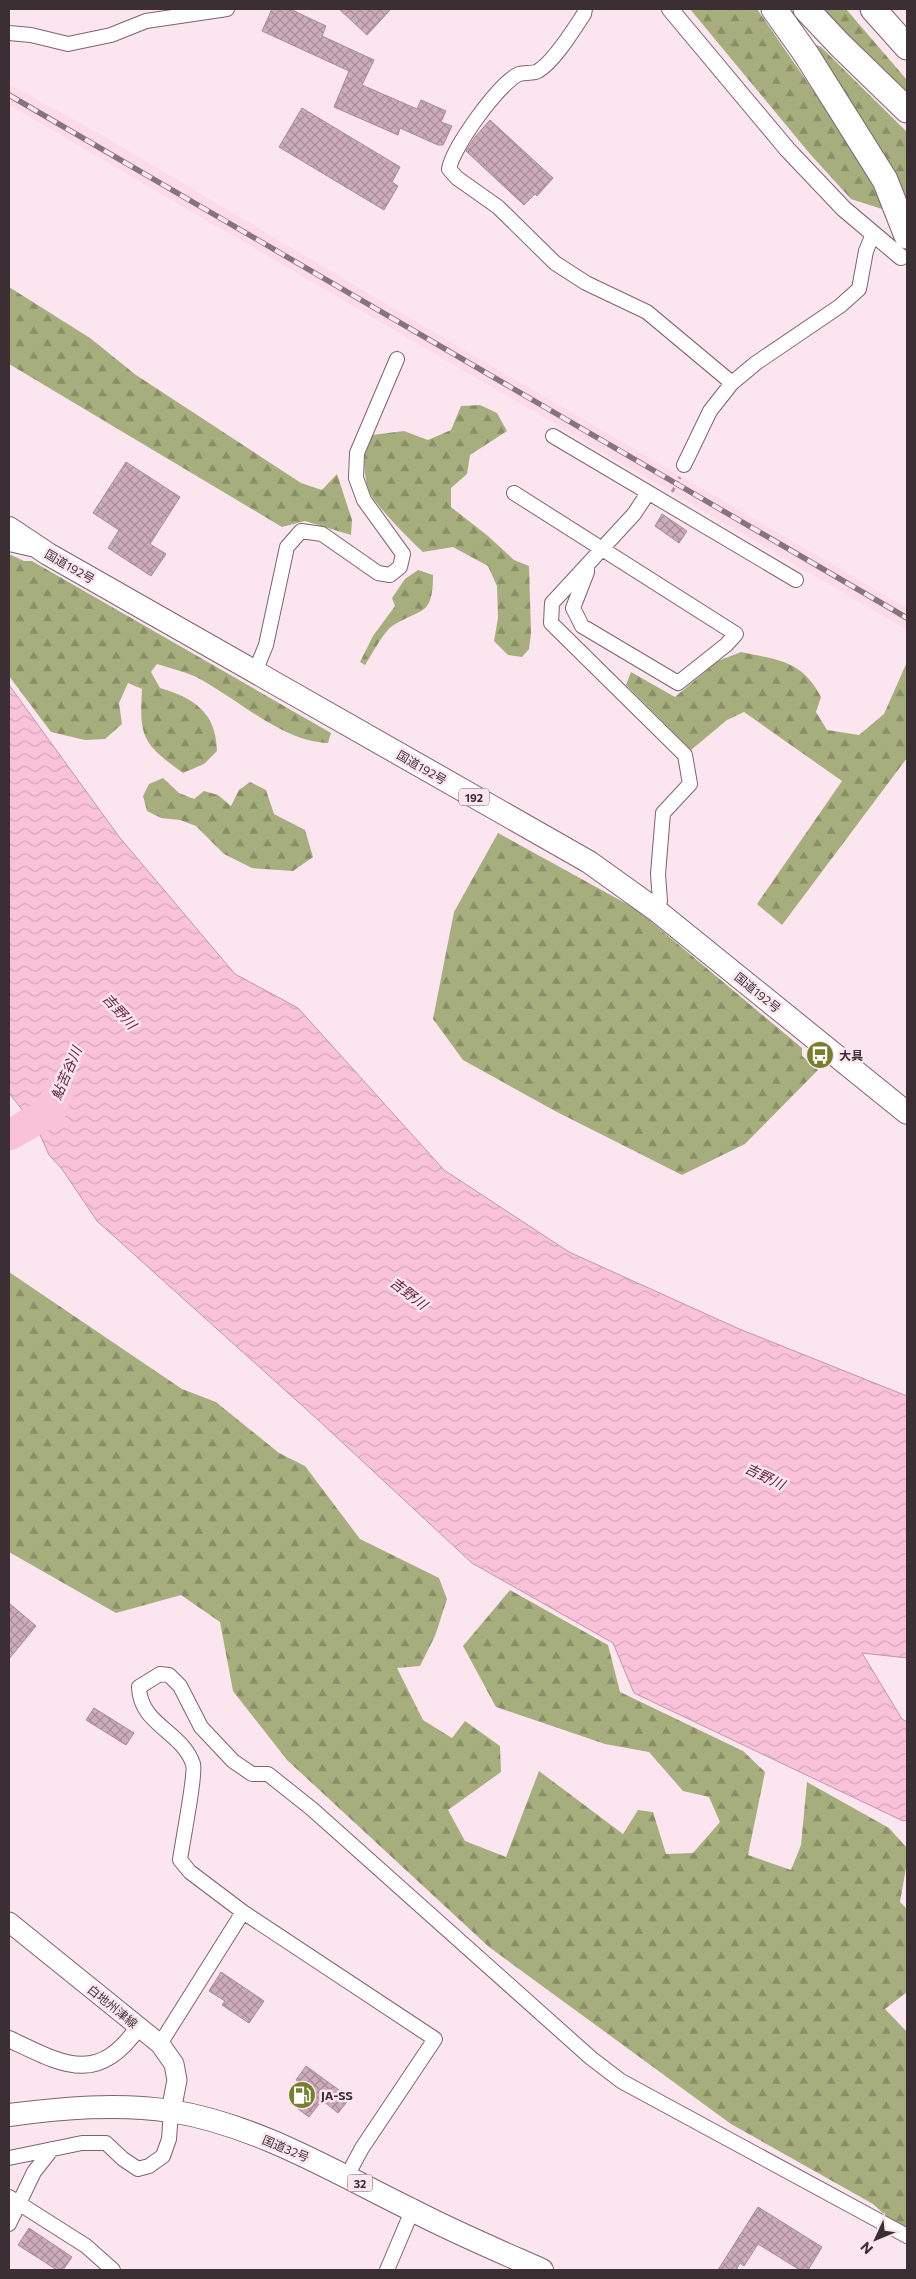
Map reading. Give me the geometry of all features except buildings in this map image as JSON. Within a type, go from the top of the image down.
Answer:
[{"type":"highway","points":[[774,9],[806,54],[885,180],[904,246]]},
{"type":"highway","points":[[806,9],[907,110]]},
{"type":"highway","points":[[873,9],[907,47]]},
{"type":"highway","name":"国道192号","points":[[9,528],[48,554],[588,862],[656,910],[907,1113]]},
{"type":"highway","name":"国道32号","points":[[9,2114],[95,2107],[171,2111],[226,2125],[291,2149],[347,2176],[412,2211],[542,2270]]},
{"type":"main road","name":"白地州津線","points":[[9,1922],[160,2044],[174,2064],[177,2080],[171,2111]]},
{"type":"street","points":[[9,33],[31,35],[68,44],[111,35],[146,22],[226,9]]},
{"type":"street","points":[[586,9],[554,54],[538,71],[519,74],[475,119],[450,160],[449,169],[457,178],[504,212],[555,263],[586,283],[647,312],[732,383]]},
{"type":"street","points":[[670,9],[788,149],[844,209],[873,234],[904,246]]},
{"type":"street","points":[[684,465],[710,411],[732,383],[756,363],[840,306],[859,289],[866,251],[873,234]]},
{"type":"street","points":[[255,672],[266,645],[287,548],[301,531],[322,534],[378,573],[390,575],[400,567],[403,554],[364,500],[356,478],[357,453],[397,360]]},
{"type":"street","points":[[553,436],[796,580]]},
{"type":"street","points":[[514,493],[736,634],[726,645],[678,683],[582,626],[572,608],[587,572],[587,565]]},
{"type":"street","points":[[654,496],[634,514],[552,603],[551,624],[685,755],[690,784],[663,813],[658,874],[660,901],[656,910]]},
{"type":"street","points":[[9,544],[48,554]]},
{"type":"street","points":[[347,2176],[362,2148],[435,2039],[243,1912],[190,1872],[180,1860],[193,1765],[185,1749],[145,1712],[139,1699],[139,1687],[160,1674],[169,1675],[180,1686],[201,1727],[233,1761],[252,1774],[268,1774],[312,1809],[592,2058],[621,2081],[907,2236]]},
{"type":"street","points":[[160,2044],[243,1912]]},
{"type":"street","points":[[9,2039],[54,2060],[72,2066],[92,2065],[115,2053],[129,2040],[139,2026]]},
{"type":"street","points":[[9,2158],[82,2143],[106,2143],[123,2159],[138,2168],[149,2166],[163,2156],[169,2139],[171,2111]]},
{"type":"street","points":[[9,2224],[14,2200],[52,2149]]},
{"type":"street","points":[[14,2200],[86,2246],[113,2270]]},
{"type":"street","points":[[387,2270],[412,2211]]},
{"type":"path","points":[[654,496],[672,493],[684,465]]},
{"type":"shaded area","points":[[9,84],[100,134],[415,321],[907,608],[907,630],[9,105]]},
{"type":"green space","points":[[690,9],[757,9],[856,153],[885,210],[851,199],[810,154]]},
{"type":"green space","points":[[814,9],[846,9],[907,80],[907,99]]},
{"type":"green space","points":[[803,40],[821,47],[907,132],[907,200],[904,200]]},
{"type":"green space","points":[[9,287],[90,338],[136,375],[301,483],[322,490],[337,474],[352,520],[351,535],[305,521],[282,527],[9,364]]},
{"type":"green space","points":[[480,405],[497,413],[507,431],[470,455],[467,474],[451,488],[451,507],[488,536],[514,560],[529,566],[531,633],[529,649],[522,657],[508,655],[494,641],[498,618],[497,586],[488,566],[453,547],[423,552],[378,505],[369,491],[366,477],[364,463],[366,448],[372,435],[404,431],[428,440],[451,430],[461,406]]},
{"type":"green space","points":[[9,554],[24,561],[32,561],[331,733],[328,743],[310,741],[293,735],[259,717],[194,676],[157,664],[151,672],[160,688],[193,702],[201,709],[212,726],[216,738],[217,751],[204,764],[183,773],[159,755],[146,738],[143,729],[142,689],[128,683],[119,703],[122,724],[105,739],[85,740],[51,732],[9,676]]},
{"type":"green space","points":[[418,570],[433,575],[431,599],[423,610],[388,630],[365,665],[360,662],[373,636],[395,606],[392,598],[405,579]]},
{"type":"green space","points":[[741,652],[778,660],[806,675],[821,697],[816,712],[827,730],[859,735],[884,714],[907,662],[907,758],[782,925],[757,904],[842,781],[744,712],[727,720],[691,750],[626,685],[631,672],[675,697],[718,661]]},
{"type":"green space","points":[[163,778],[179,793],[194,799],[204,791],[218,795],[231,806],[239,790],[250,782],[266,790],[274,814],[305,830],[313,857],[293,871],[252,868],[224,854],[196,826],[180,820],[161,818],[147,811],[143,796],[149,784]]},
{"type":"green space","points":[[498,833],[636,909],[802,1048],[802,1056],[818,1070],[745,1144],[682,1175],[555,1111],[463,1060],[433,1019],[454,912]]},
{"type":"green space","points":[[9,1272],[182,1389],[216,1402],[279,1453],[305,1466],[360,1539],[439,1578],[447,1599],[435,1636],[420,1666],[397,1668],[423,1720],[452,1738],[465,1721],[500,1746],[501,1772],[448,1810],[465,1841],[506,1857],[539,1771],[623,1834],[638,1810],[653,1812],[666,1854],[693,1853],[720,1822],[709,1797],[683,1791],[649,1752],[605,1744],[496,1707],[463,1646],[510,1590],[608,1645],[620,1692],[743,1751],[765,1772],[748,1855],[791,1870],[801,1845],[807,1782],[889,1828],[907,1848],[907,1862],[900,1902],[907,1909],[907,1992],[885,2009],[907,2032],[907,2235],[873,2204],[731,2124],[489,1947],[287,1760],[233,1691],[220,1622],[181,1595],[116,1613],[9,1552]]},
{"type":"water","name":"吉野川","points":[[9,685],[120,838],[235,974],[298,1008],[444,1170],[569,1252],[737,1328],[907,1396],[907,1658],[862,1653],[902,1719],[907,1722],[907,1821],[901,1820],[634,1693],[613,1643],[472,1563],[316,1418],[97,1221],[62,1169],[49,1155],[38,1130],[9,1093]]},
{"type":"waterway","name":"鮎苦谷川","points":[[9,1135],[50,1112],[59,1091]]},
{"type":"railway","points":[[9,95],[907,618]]},
{"type":"place","name":"大具","points":[[820,1055]]},
{"type":"place","name":"JA-SS","points":[[302,2095]]}]
